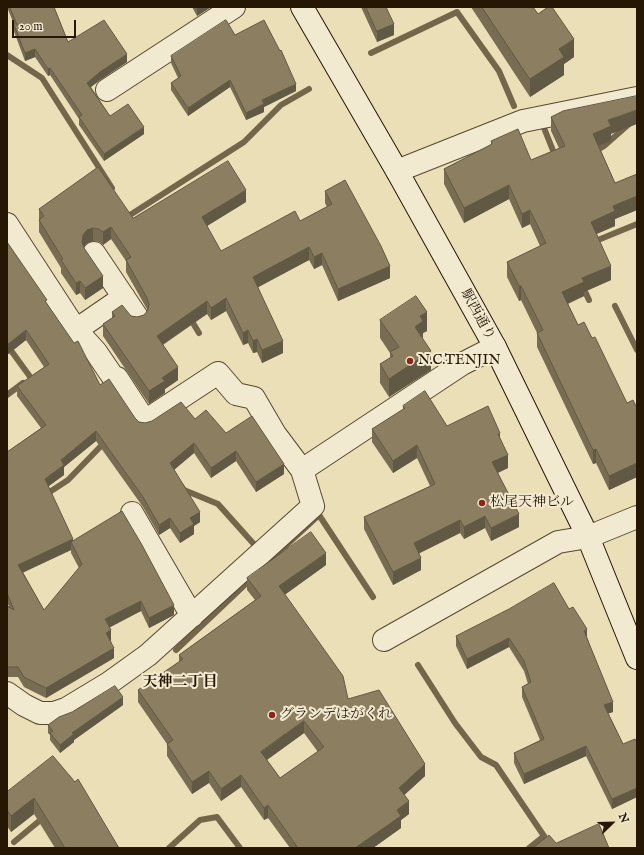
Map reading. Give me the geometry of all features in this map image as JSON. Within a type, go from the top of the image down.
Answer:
[{"type":"street","points":[[107,90],[234,7]]},
{"type":"street","name":"駅西通り","points":[[302,7],[397,171],[495,347],[588,537],[637,658]]},
{"type":"street","points":[[397,171],[523,121],[637,98]]},
{"type":"street","points":[[7,224],[76,330],[96,352],[113,377],[117,378],[145,422],[218,373],[236,394],[254,398],[274,434],[302,470],[313,506],[148,655],[109,683],[66,709],[54,713],[40,713],[24,705],[7,693]]},
{"type":"street","points":[[94,253],[137,317]]},
{"type":"street","points":[[76,330],[124,297]]},
{"type":"street","points":[[302,470],[462,364],[495,347]]},
{"type":"street","points":[[132,513],[192,616]]},
{"type":"street","points":[[384,640],[558,542],[588,537],[637,517]]},
{"type":"building","points":[[10,7],[54,7],[68,42],[104,20],[127,54],[100,72],[87,83],[110,116],[128,104],[144,127],[104,154],[79,117],[82,115],[50,68],[48,69],[35,49],[25,53],[13,22],[17,25]]},
{"type":"building","points":[[366,7],[386,7],[394,24],[377,31]]},
{"type":"building","points":[[482,7],[533,7],[538,14],[548,7],[552,7],[574,39],[559,49],[564,57],[530,79]]},
{"type":"building","points":[[226,20],[235,35],[264,20],[280,51],[281,50],[296,84],[262,100],[264,104],[246,113],[230,80],[188,108],[171,83],[181,76],[171,56]]},
{"type":"building","points":[[637,96],[637,110],[608,120],[611,126],[593,134],[615,183],[637,174],[637,196],[613,206],[615,211],[591,222],[611,266],[582,278],[584,282],[562,292],[578,325],[584,322],[592,338],[595,337],[627,403],[633,400],[637,408],[637,463],[609,476],[596,449],[593,450],[537,333],[543,330],[507,262],[546,243],[530,210],[522,214],[509,185],[464,208],[444,169],[492,144],[491,141],[518,129],[531,160],[565,146],[551,117],[563,111]]},
{"type":"building","points":[[228,161],[246,190],[202,217],[221,251],[295,211],[300,221],[332,204],[325,191],[345,180],[381,246],[390,266],[338,289],[322,253],[314,257],[309,247],[253,277],[283,341],[262,350],[257,339],[253,341],[248,330],[243,333],[226,298],[211,308],[207,301],[157,336],[178,367],[162,378],[165,381],[149,391],[103,324],[115,316],[112,312],[122,305],[131,316],[137,317],[144,315],[148,310],[149,304],[147,298],[126,260],[131,257],[111,227],[103,232],[99,229],[93,228],[87,230],[83,235],[82,242],[84,248],[103,276],[85,288],[80,281],[76,283],[61,260],[63,259],[39,220],[44,216],[39,209],[98,167],[133,218]]},
{"type":"building","points":[[7,242],[47,300],[45,301],[74,343],[78,341],[100,385],[109,379],[139,422],[145,423],[152,421],[181,402],[195,419],[206,410],[226,433],[252,416],[284,464],[256,482],[236,451],[211,468],[194,443],[170,463],[200,512],[190,518],[194,524],[180,533],[170,518],[159,525],[143,497],[96,431],[61,460],[64,465],[45,479],[73,539],[18,565],[44,610],[82,564],[71,542],[122,511],[174,605],[149,618],[141,601],[105,619],[111,630],[106,633],[114,648],[46,688],[24,677],[18,667],[7,667],[7,606],[14,610],[7,593],[7,452],[46,425],[17,386],[49,364],[26,330],[7,345]]},
{"type":"building","points":[[416,296],[427,312],[420,316],[423,321],[415,327],[431,351],[389,379],[380,364],[393,356],[390,352],[399,347],[380,320]]},
{"type":"building","points":[[425,391],[447,426],[488,406],[500,433],[498,434],[508,455],[492,462],[519,514],[491,528],[485,516],[464,527],[460,520],[414,543],[421,558],[393,572],[364,517],[435,484],[417,445],[393,461],[372,429],[405,408],[403,406]]},
{"type":"building","points":[[311,532],[326,553],[279,586],[343,676],[348,699],[379,690],[425,764],[399,788],[409,801],[397,810],[401,816],[355,848],[298,848],[268,805],[264,808],[241,775],[221,789],[209,771],[192,782],[167,744],[173,740],[138,690],[183,659],[179,655],[261,596],[247,578]],"holes":[[[304,721],[324,747],[280,778],[261,752]]]},
{"type":"building","points":[[554,583],[569,609],[573,607],[587,629],[584,631],[613,702],[604,705],[623,744],[635,739],[637,743],[637,788],[612,799],[586,746],[524,774],[514,753],[544,739],[522,687],[531,682],[524,661],[509,638],[467,659],[456,636],[509,609]]},
{"type":"building","points":[[115,686],[123,697],[72,733],[74,734],[60,745],[50,733],[53,731],[48,725],[59,717],[72,712]]},
{"type":"building","points":[[53,756],[75,782],[78,779],[119,848],[65,848],[34,798],[11,816],[7,810],[7,792]]},
{"type":"building","points":[[599,824],[609,848],[533,848],[549,835],[556,843]]},
{"type":"waterway","points":[[371,53],[457,12],[499,71],[514,106]]},
{"type":"waterway","points":[[7,55],[42,78],[112,188]]},
{"type":"waterway","points":[[130,215],[244,142],[281,105],[309,89]]},
{"type":"waterway","points":[[594,152],[604,146],[637,117]]},
{"type":"waterway","points":[[544,128],[556,158]]},
{"type":"waterway","points":[[594,237],[595,240],[598,240],[637,224]]},
{"type":"waterway","points":[[582,285],[589,300]]},
{"type":"waterway","points":[[615,306],[637,350]]},
{"type":"waterway","points":[[190,318],[199,333]]},
{"type":"waterway","points":[[7,345],[31,378],[36,381]]},
{"type":"waterway","points":[[7,395],[23,383]]},
{"type":"waterway","points":[[45,495],[68,480],[101,446],[106,443]]},
{"type":"waterway","points":[[181,486],[184,490],[218,504],[269,561]]},
{"type":"waterway","points":[[267,563],[319,515],[373,597]]},
{"type":"waterway","points":[[176,650],[253,577]]},
{"type":"waterway","points":[[418,665],[455,723],[481,757],[496,765],[544,836],[529,848]]},
{"type":"waterway","points":[[14,842],[44,817]]},
{"type":"waterway","points":[[169,848],[200,820],[217,817],[240,848]]},
{"type":"place","name":"N.C.TENJIN","points":[[410,361]]},
{"type":"place","name":"松尾天神ビル","points":[[482,503]]},
{"type":"place","name":"グランデはがくれ","points":[[272,715]]},
{"type":"district","name":"天神二丁目","points":[[180,683]]}]
